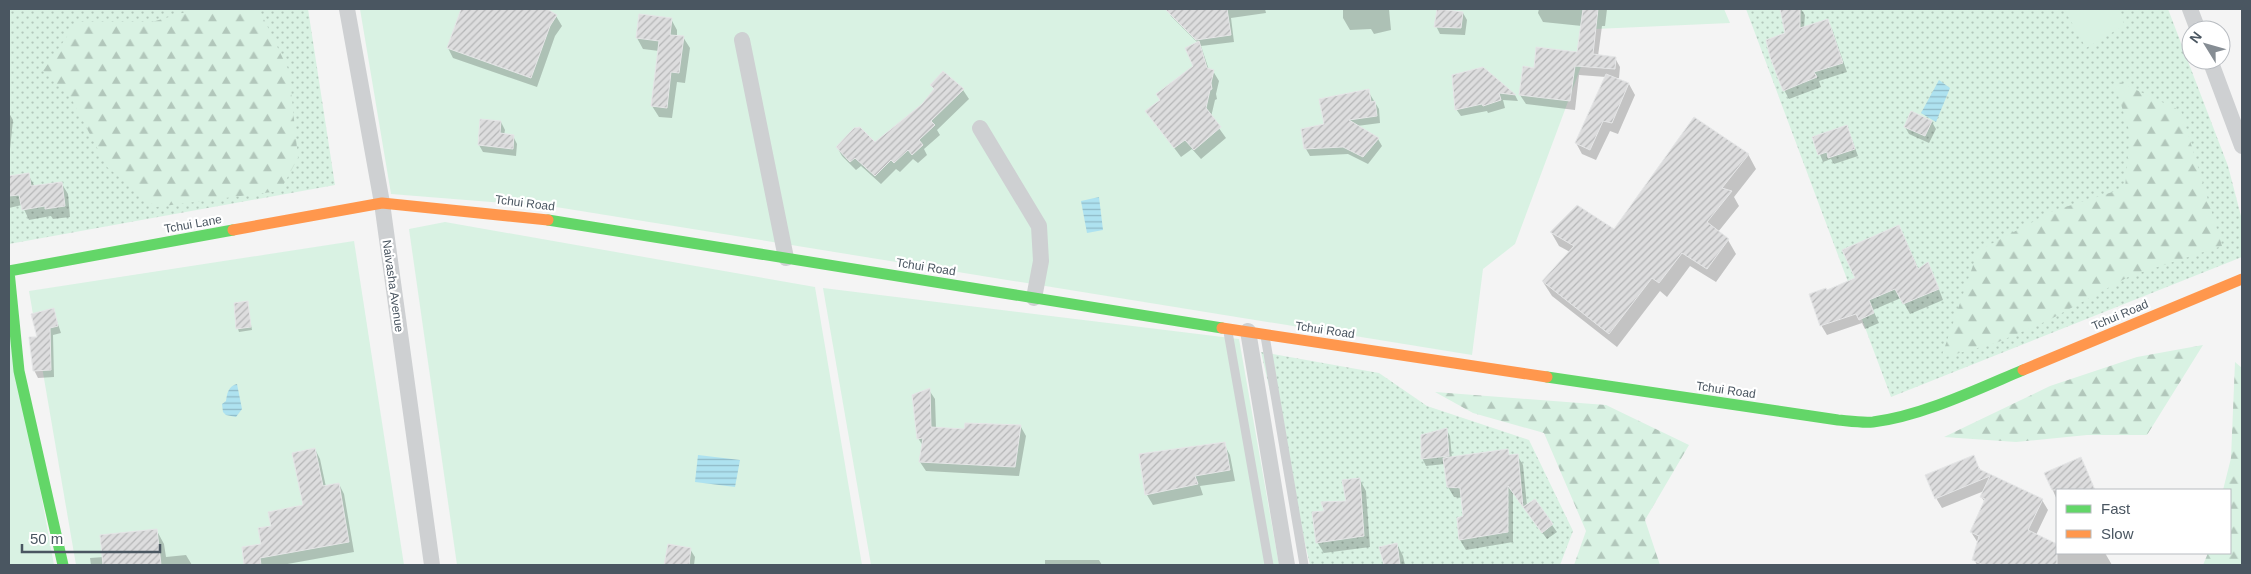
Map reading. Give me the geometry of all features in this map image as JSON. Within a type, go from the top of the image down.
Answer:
[{"type":"street","name":"Naivasha Avenue","points":[[347,9],[382,204],[432,565]]},
{"type":"street","points":[[742,40],[786,258]]},
{"type":"street","points":[[2214,70],[2242,146]]},
{"type":"street","points":[[980,128],[1040,226],[1041,262],[1034,298]]},
{"type":"street","name":"Tchui Road","points":[[382,204],[488,212],[552,220],[1265,335],[1838,420],[1872,422],[1907,414],[1959,397],[2242,279]]},
{"type":"street","name":"Tchui Lane","points":[[9,271],[382,204]]},
{"type":"street","points":[[9,271],[19,371],[63,565]]},
{"type":"street","points":[[1248,331],[1287,565]]},
{"type":"lane","points":[[1227,328],[1270,565]]},
{"type":"lane","points":[[1265,335],[1304,565]]},
{"type":"green space","points":[[9,9],[308,9],[335,185],[9,244]]},
{"type":"green space","points":[[196,9],[259,9],[289,71],[298,158],[280,191],[156,207],[107,167],[70,96],[43,71],[77,22],[152,22]]},
{"type":"green space","points":[[360,9],[1724,9],[1730,23],[1595,29],[1515,244],[1483,269],[1472,355],[556,207],[391,194]]},
{"type":"green space","points":[[1746,9],[2168,9],[2181,43],[2181,70],[2191,70],[2228,166],[2242,220],[2242,257],[1891,397]]},
{"type":"green space","points":[[2064,9],[2116,9],[2125,25],[2086,48]]},
{"type":"green space","points":[[2113,79],[2181,111],[2222,246],[2130,276],[2049,320],[1996,343],[1941,358],[1978,251],[2053,211],[2125,188],[2130,133]]},
{"type":"green space","points":[[445,222],[815,287],[862,565],[457,565],[409,229]]},
{"type":"green space","points":[[354,241],[404,565],[76,565],[29,291]]},
{"type":"green space","points":[[823,288],[1239,339],[1279,565],[871,565]]},
{"type":"green space","points":[[9,320],[54,565],[9,565]]},
{"type":"green space","points":[[2203,345],[2147,435],[2087,435],[2016,442],[1944,437],[2050,386],[2137,357]]},
{"type":"green space","points":[[1261,352],[1379,373],[1427,406],[1529,440],[1573,531],[1560,565],[1310,565]]},
{"type":"green space","points":[[2235,362],[2242,368],[2242,565],[2203,565],[2208,554],[2231,554],[2231,489],[2223,489],[2231,458]]},
{"type":"green space","points":[[1435,392],[1606,405],[1689,445],[1645,520],[1660,565],[1574,565],[1586,531],[1544,433],[1473,413]]},
{"type":"water","points":[[1939,80],[1950,88],[1936,122],[1921,113]]},
{"type":"water","points":[[1099,197],[1103,230],[1087,233],[1081,201]]},
{"type":"water","points":[[237,384],[242,409],[236,417],[226,415],[223,412],[222,404],[226,401],[230,388]]},
{"type":"water","points":[[698,455],[740,460],[735,487],[695,482]]},
{"type":"building","points":[[461,9],[547,9],[557,15],[550,26],[531,78],[447,48]]},
{"type":"building","points":[[1165,9],[1227,9],[1231,35],[1196,40]]},
{"type":"building","points":[[1437,9],[1463,12],[1461,28],[1434,27]]},
{"type":"building","points":[[1583,9],[1598,9],[1593,54],[1616,57],[1615,69],[1575,66],[1570,101],[1519,95],[1523,66],[1534,68],[1536,47],[1577,52]]},
{"type":"building","points":[[1780,9],[1800,9],[1800,28],[1828,19],[1843,63],[1814,72],[1817,77],[1783,91],[1770,57],[1766,40],[1785,33]]},
{"type":"building","points":[[639,14],[672,18],[670,35],[684,36],[679,73],[671,72],[667,108],[651,106],[659,41],[636,38]]},
{"type":"building","points":[[1199,41],[1207,68],[1214,70],[1211,83],[1212,89],[1210,90],[1206,108],[1221,127],[1194,150],[1185,140],[1174,148],[1145,111],[1160,100],[1156,94],[1193,66],[1185,48]]},
{"type":"building","points":[[1483,67],[1516,95],[1499,93],[1501,100],[1483,106],[1482,104],[1455,110],[1452,75]]},
{"type":"building","points":[[943,71],[964,89],[931,121],[935,125],[919,140],[923,145],[912,155],[908,150],[894,163],[891,160],[875,176],[855,158],[850,162],[836,147],[854,128],[860,127],[875,142],[922,104],[934,89],[930,85]]},
{"type":"building","points":[[1606,74],[1629,83],[1612,123],[1603,121],[1590,150],[1575,143]]},
{"type":"building","points":[[1369,89],[1371,102],[1375,101],[1377,116],[1349,120],[1379,138],[1363,157],[1343,147],[1304,149],[1301,129],[1324,124],[1319,99]]},
{"type":"building","points":[[1911,111],[1932,121],[1925,136],[1904,127]]},
{"type":"building","points":[[1694,117],[1749,154],[1722,188],[1732,191],[1707,222],[1729,239],[1707,269],[1682,253],[1659,283],[1652,278],[1609,334],[1542,281],[1574,246],[1550,232],[1577,205],[1614,229]]},
{"type":"building","points":[[480,119],[501,121],[500,133],[514,135],[513,149],[478,145]]},
{"type":"building","points":[[1847,125],[1855,149],[1828,158],[1827,152],[1818,155],[1812,137]]},
{"type":"building","points":[[29,173],[31,186],[62,182],[65,206],[45,209],[45,206],[22,210],[19,195],[9,196],[9,176]]},
{"type":"building","points":[[1899,225],[1918,269],[1928,262],[1939,289],[1903,304],[1895,289],[1869,300],[1874,313],[1859,320],[1856,314],[1820,326],[1809,294],[1826,288],[1827,290],[1855,278],[1842,250]]},
{"type":"building","points":[[248,301],[251,327],[236,329],[234,303]]},
{"type":"building","points":[[54,308],[58,326],[50,328],[51,370],[33,371],[29,337],[37,337],[31,314]]},
{"type":"building","points":[[930,388],[931,427],[964,429],[965,423],[1021,425],[1015,467],[919,462],[923,438],[917,439],[912,395]]},
{"type":"building","points":[[1447,428],[1449,456],[1421,459],[1421,435]]},
{"type":"building","points":[[1225,442],[1230,470],[1195,476],[1198,484],[1145,495],[1139,454]]},
{"type":"building","points":[[315,448],[323,486],[339,483],[349,542],[260,558],[261,565],[244,565],[242,547],[261,544],[258,528],[271,526],[268,512],[303,505],[292,453]]},
{"type":"building","points":[[1508,449],[1509,455],[1518,454],[1523,507],[1508,486],[1508,532],[1459,540],[1457,518],[1463,516],[1460,488],[1447,487],[1443,458]]},
{"type":"building","points":[[1974,455],[1979,469],[2043,499],[2028,530],[2056,544],[2057,565],[1984,565],[1972,560],[1979,536],[1970,532],[1985,499],[1980,497],[1990,476],[1935,499],[1925,475]]},
{"type":"building","points":[[2081,457],[2095,489],[2052,490],[2044,473]]},
{"type":"building","points":[[1360,478],[1364,536],[1316,543],[1312,512],[1324,511],[1321,502],[1346,501],[1342,480]]},
{"type":"building","points":[[1535,499],[1553,524],[1542,533],[1523,507]]},
{"type":"building","points":[[157,529],[161,565],[103,565],[100,535]]},
{"type":"building","points":[[1397,543],[1400,565],[1384,565],[1379,547]]},
{"type":"building","points":[[668,544],[691,548],[689,565],[664,565]]},
{"type":"traffic: fast","points":[[548,220],[1222,328]]},
{"type":"traffic: fast","points":[[63,565],[19,371],[9,271],[233,230]]},
{"type":"traffic: fast","points":[[1547,377],[1838,420],[1873,422],[1892,419],[1930,408],[2023,370]]},
{"type":"traffic: slow","points":[[233,230],[382,203],[548,220]]},
{"type":"traffic: slow","points":[[2023,370],[2242,279]]},
{"type":"traffic: slow","points":[[1222,328],[1547,377]]}]
